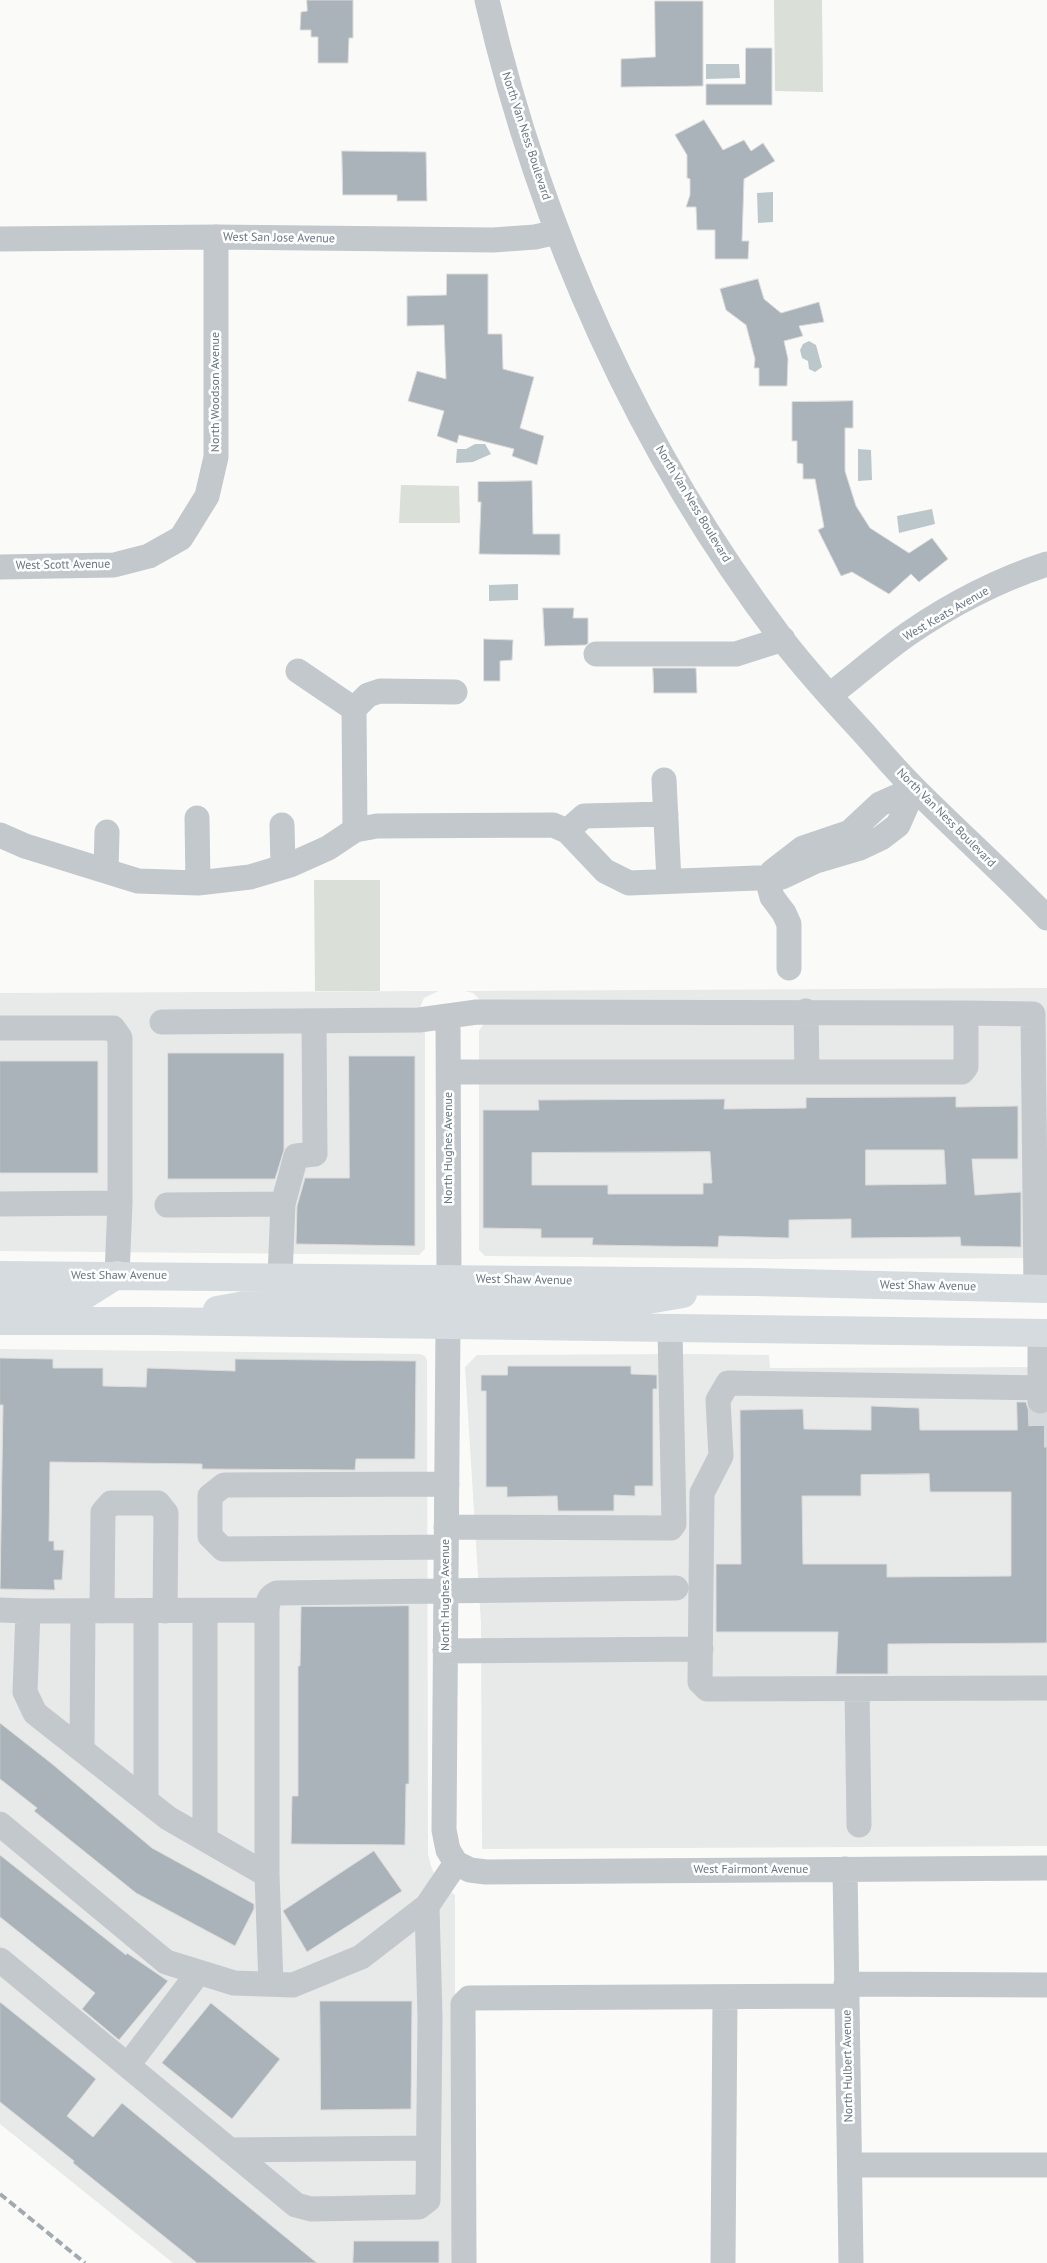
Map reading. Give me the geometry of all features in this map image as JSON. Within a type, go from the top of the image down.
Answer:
[{"type":"main road","name":"West Shaw Avenue","points":[[0,1275],[754,1282],[1042,1289]]},
{"type":"main road","points":[[0,1296],[82,1297],[116,1275]]},
{"type":"main road","points":[[151,1321],[256,1303],[426,1304],[442,1298],[449,1279]]},
{"type":"main road","points":[[448,1325],[455,1310],[472,1300],[642,1301],[754,1282]]},
{"type":"main road","points":[[0,1321],[151,1321],[670,1330],[1044,1333]]},
{"type":"street","name":"North Van Ness Boulevard","points":[[487,0],[519,118],[558,232],[581,291],[636,409],[723,556],[783,639],[914,789],[1047,918]]},
{"type":"street","name":"West San Jose Avenue","points":[[0,240],[216,238],[493,240],[558,232]]},
{"type":"street","name":"North Woodson Avenue","points":[[181,538],[207,496],[216,457],[216,238]]},
{"type":"street","name":"West Scott Avenue","points":[[0,567],[114,565],[149,556],[181,538]]},
{"type":"street","name":"West Keats Avenue","points":[[830,695],[908,634],[964,600],[1019,574],[1047,564]]},
{"type":"street","points":[[596,654],[736,654],[783,639]]},
{"type":"street","points":[[298,672],[354,709]]},
{"type":"street","points":[[355,830],[354,709],[368,695],[380,692],[455,692]]},
{"type":"street","points":[[664,780],[669,881]]},
{"type":"street","points":[[1,839],[138,881],[198,883],[250,876],[283,867],[328,848],[355,830],[377,826],[553,825],[567,831],[605,871],[629,883],[766,878],[778,865],[803,848],[850,832],[880,804],[914,789]]},
{"type":"street","points":[[567,831],[584,816],[666,814]]},
{"type":"street","points":[[197,818],[198,883]]},
{"type":"street","points":[[282,825],[283,867]]},
{"type":"street","points":[[106,832],[106,871]]},
{"type":"street","points":[[766,878],[772,898],[790,924],[790,968]]},
{"type":"street","points":[[806,1011],[807,1072]]},
{"type":"street","points":[[162,1022],[419,1020],[477,1012],[1040,1012],[1042,1289]]},
{"type":"street","points":[[449,1072],[962,1072],[966,1067],[966,1013]]},
{"type":"street","name":"North Hughes Avenue","points":[[448,1016],[449,1279]]},
{"type":"street","points":[[280,1277],[283,1204],[296,1156],[315,1154],[314,1022]]},
{"type":"street","points":[[0,1028],[113,1028],[120,1038],[120,1203],[116,1275]]},
{"type":"street","points":[[0,1204],[120,1203]]},
{"type":"street","points":[[167,1205],[283,1204]]},
{"type":"street","name":"North Hughes Avenue","points":[[448,1325],[444,1830],[448,1850],[456,1863]]},
{"type":"street","points":[[447,1484],[224,1485],[210,1496],[210,1536],[224,1549],[446,1537],[671,1528],[674,1524],[670,1330]]},
{"type":"street","points":[[1044,1333],[1043,1392],[728,1382],[718,1400],[721,1456],[702,1493],[700,1682],[707,1690],[1047,1688]]},
{"type":"street","points":[[82,1749],[103,1512],[111,1503],[158,1503],[166,1513],[156,1610],[146,1800]]},
{"type":"street","points":[[271,1984],[267,1875],[267,1610],[271,1595],[278,1592],[676,1588]]},
{"type":"street","points":[[0,1610],[267,1610]]},
{"type":"street","points":[[204,1839],[205,1610]]},
{"type":"street","points":[[28,1611],[25,1692],[36,1713],[168,1818],[267,1875]]},
{"type":"street","points":[[445,1652],[701,1648]]},
{"type":"street","points":[[857,1689],[859,1825]]},
{"type":"street","points":[[0,1824],[166,1962],[234,1983],[293,1985],[361,1957],[427,1906],[456,1863]]},
{"type":"street","name":"West Fairmont Avenue","points":[[456,1863],[470,1870],[486,1872],[1047,1868]]},
{"type":"street","name":"North Hulbert Avenue","points":[[845,1869],[851,2263]]},
{"type":"street","points":[[0,1960],[296,2205],[311,2209],[419,2207],[428,2200],[430,2017],[427,1906]]},
{"type":"street","points":[[128,2065],[199,1972]]},
{"type":"street","points":[[464,2263],[463,2004],[469,1998],[725,1998],[846,1990],[1047,1985]]},
{"type":"street","points":[[724,2263],[725,1998]]},
{"type":"street","points":[[229,2150],[428,2148]]},
{"type":"street","points":[[851,2165],[1047,2165]]},
{"type":"shaded area","points":[[774,0],[822,0],[823,92],[775,91]]},
{"type":"shaded area","points":[[706,64],[739,64],[740,78],[706,79]]},
{"type":"shaded area","points":[[773,192],[773,222],[758,223],[757,193]]},
{"type":"shaded area","points":[[809,341],[816,345],[822,367],[815,372],[809,369],[808,361],[802,358],[800,350],[803,344]]},
{"type":"shaded area","points":[[475,444],[485,444],[491,454],[473,462],[456,463],[457,449],[466,449]]},
{"type":"shaded area","points":[[858,449],[871,450],[872,480],[858,481]]},
{"type":"shaded area","points":[[401,485],[459,486],[460,523],[399,523]]},
{"type":"shaded area","points":[[932,509],[935,524],[899,533],[897,516]]},
{"type":"shaded area","points":[[518,584],[518,600],[489,601],[489,585]]},
{"type":"shaded area","points":[[314,880],[380,880],[380,991],[315,991]]},
{"type":"shaded area","points":[[1047,988],[1047,1258],[769,1259],[485,1256],[479,1250],[479,1031],[485,1022],[484,1004],[473,993],[465,991]]},
{"type":"shaded area","points":[[439,991],[424,998],[418,1012],[425,1031],[425,1249],[419,1255],[0,1251],[0,993]]},
{"type":"shaded area","points":[[0,1349],[420,1354],[425,1356],[427,1361],[428,1854],[436,1878],[455,1895],[455,2263],[173,2263],[0,2124]]},
{"type":"shaded area","points":[[477,1355],[769,1355],[770,1368],[1047,1367],[1047,1846],[482,1849],[481,1624],[465,1367]]},
{"type":"building","points":[[307,0],[353,0],[353,38],[349,38],[348,63],[318,63],[318,37],[311,37],[311,30],[300,30],[301,12],[307,11]]},
{"type":"building","points":[[655,1],[703,1],[703,86],[621,87],[621,59],[655,57]]},
{"type":"building","points":[[746,48],[772,48],[772,105],[706,105],[706,84],[745,84]]},
{"type":"building","points":[[704,120],[723,150],[744,140],[751,151],[763,143],[775,161],[744,179],[742,241],[749,241],[748,259],[715,259],[715,230],[697,230],[696,207],[686,207],[690,195],[690,179],[687,178],[687,155],[675,135]]},
{"type":"building","points":[[342,151],[426,152],[427,201],[397,201],[397,195],[343,195]]},
{"type":"building","points":[[447,274],[488,274],[488,334],[502,334],[503,369],[534,377],[520,428],[544,436],[537,465],[512,456],[514,449],[459,435],[457,443],[437,436],[444,411],[408,401],[417,371],[446,379],[444,325],[407,326],[407,296],[446,295]]},
{"type":"building","points":[[758,279],[764,299],[781,313],[819,302],[824,322],[799,326],[803,336],[784,341],[788,359],[787,386],[759,386],[759,368],[754,368],[755,359],[746,325],[726,310],[720,289]]},
{"type":"building","points":[[853,401],[853,428],[845,428],[845,471],[856,506],[870,528],[909,553],[932,538],[948,559],[919,582],[911,574],[889,594],[852,572],[841,576],[818,530],[824,527],[815,479],[803,479],[803,464],[797,463],[797,441],[792,441],[792,402]]},
{"type":"building","points":[[532,481],[533,534],[560,534],[560,555],[479,554],[481,502],[478,502],[478,482]]},
{"type":"building","points":[[543,608],[574,608],[573,618],[588,618],[588,643],[586,645],[545,646]]},
{"type":"building","points":[[484,639],[513,640],[512,660],[500,661],[500,681],[484,681]]},
{"type":"building","points":[[653,668],[696,668],[697,693],[654,693]]},
{"type":"building","points":[[168,1053],[284,1053],[284,1150],[275,1179],[168,1179]]},
{"type":"building","points":[[349,1056],[415,1056],[415,1246],[296,1244],[297,1206],[305,1178],[349,1178]]},
{"type":"building","points":[[0,1061],[98,1061],[98,1173],[0,1173]]},
{"type":"building","points":[[956,1097],[956,1107],[1018,1106],[1018,1159],[972,1159],[975,1195],[1021,1192],[1021,1247],[961,1246],[960,1237],[851,1238],[851,1219],[789,1220],[789,1238],[719,1236],[718,1247],[592,1245],[593,1238],[541,1238],[541,1229],[483,1228],[483,1110],[539,1110],[538,1100],[725,1099],[724,1109],[806,1108],[806,1098]],"holes":[[[866,1150],[944,1150],[946,1184],[866,1185]],[[710,1152],[712,1183],[703,1183],[703,1194],[608,1194],[608,1185],[532,1185],[532,1153]]]},
{"type":"building","points":[[0,1358],[53,1359],[53,1368],[103,1368],[103,1386],[146,1387],[147,1368],[235,1371],[235,1359],[416,1361],[415,1459],[356,1459],[355,1470],[202,1469],[202,1464],[50,1462],[49,1541],[54,1541],[54,1550],[64,1550],[62,1580],[54,1580],[55,1590],[0,1589],[3,1405],[0,1405]]},
{"type":"building","points":[[508,1366],[631,1366],[631,1374],[657,1375],[657,1389],[653,1389],[653,1486],[635,1486],[635,1496],[614,1495],[614,1511],[558,1511],[557,1496],[507,1497],[507,1487],[486,1487],[486,1391],[481,1391],[481,1375],[507,1375]]},
{"type":"building","points":[[1017,1402],[1026,1402],[1028,1409],[1033,1414],[1047,1413],[1047,1643],[888,1644],[888,1674],[836,1674],[838,1632],[716,1632],[716,1564],[741,1564],[740,1410],[803,1409],[804,1429],[871,1430],[871,1406],[919,1408],[920,1430],[1017,1430]],"holes":[[[929,1474],[930,1492],[1011,1492],[1011,1576],[887,1577],[887,1564],[803,1564],[802,1496],[861,1496],[861,1475]]]},
{"type":"building","points":[[409,1606],[409,1784],[406,1784],[405,1845],[291,1844],[292,1796],[298,1796],[298,1666],[300,1666],[301,1607]]},
{"type":"building","points":[[0,1723],[152,1848],[254,1904],[254,1909],[235,1946],[136,1893],[34,1811],[37,1808],[0,1779]]},
{"type":"building","points":[[374,1851],[402,1891],[307,1952],[283,1911]]},
{"type":"building","points":[[0,1855],[126,1955],[127,1953],[168,1981],[119,2040],[82,2009],[95,1993],[0,1917]]},
{"type":"building","points":[[320,2001],[412,2001],[411,2109],[321,2110]]},
{"type":"building","points":[[0,2002],[96,2079],[67,2116],[93,2137],[122,2103],[317,2263],[197,2263],[73,2163],[74,2161],[0,2102]]},
{"type":"building","points":[[211,2003],[280,2059],[232,2119],[162,2063]]},
{"type":"building","points":[[354,2241],[439,2241],[439,2263],[353,2263]]},
{"type":"tunnel","points":[[1040,1401],[1041,1435],[1047,1435]]},
{"type":"railway","points":[[0,2194],[85,2263]]}]
